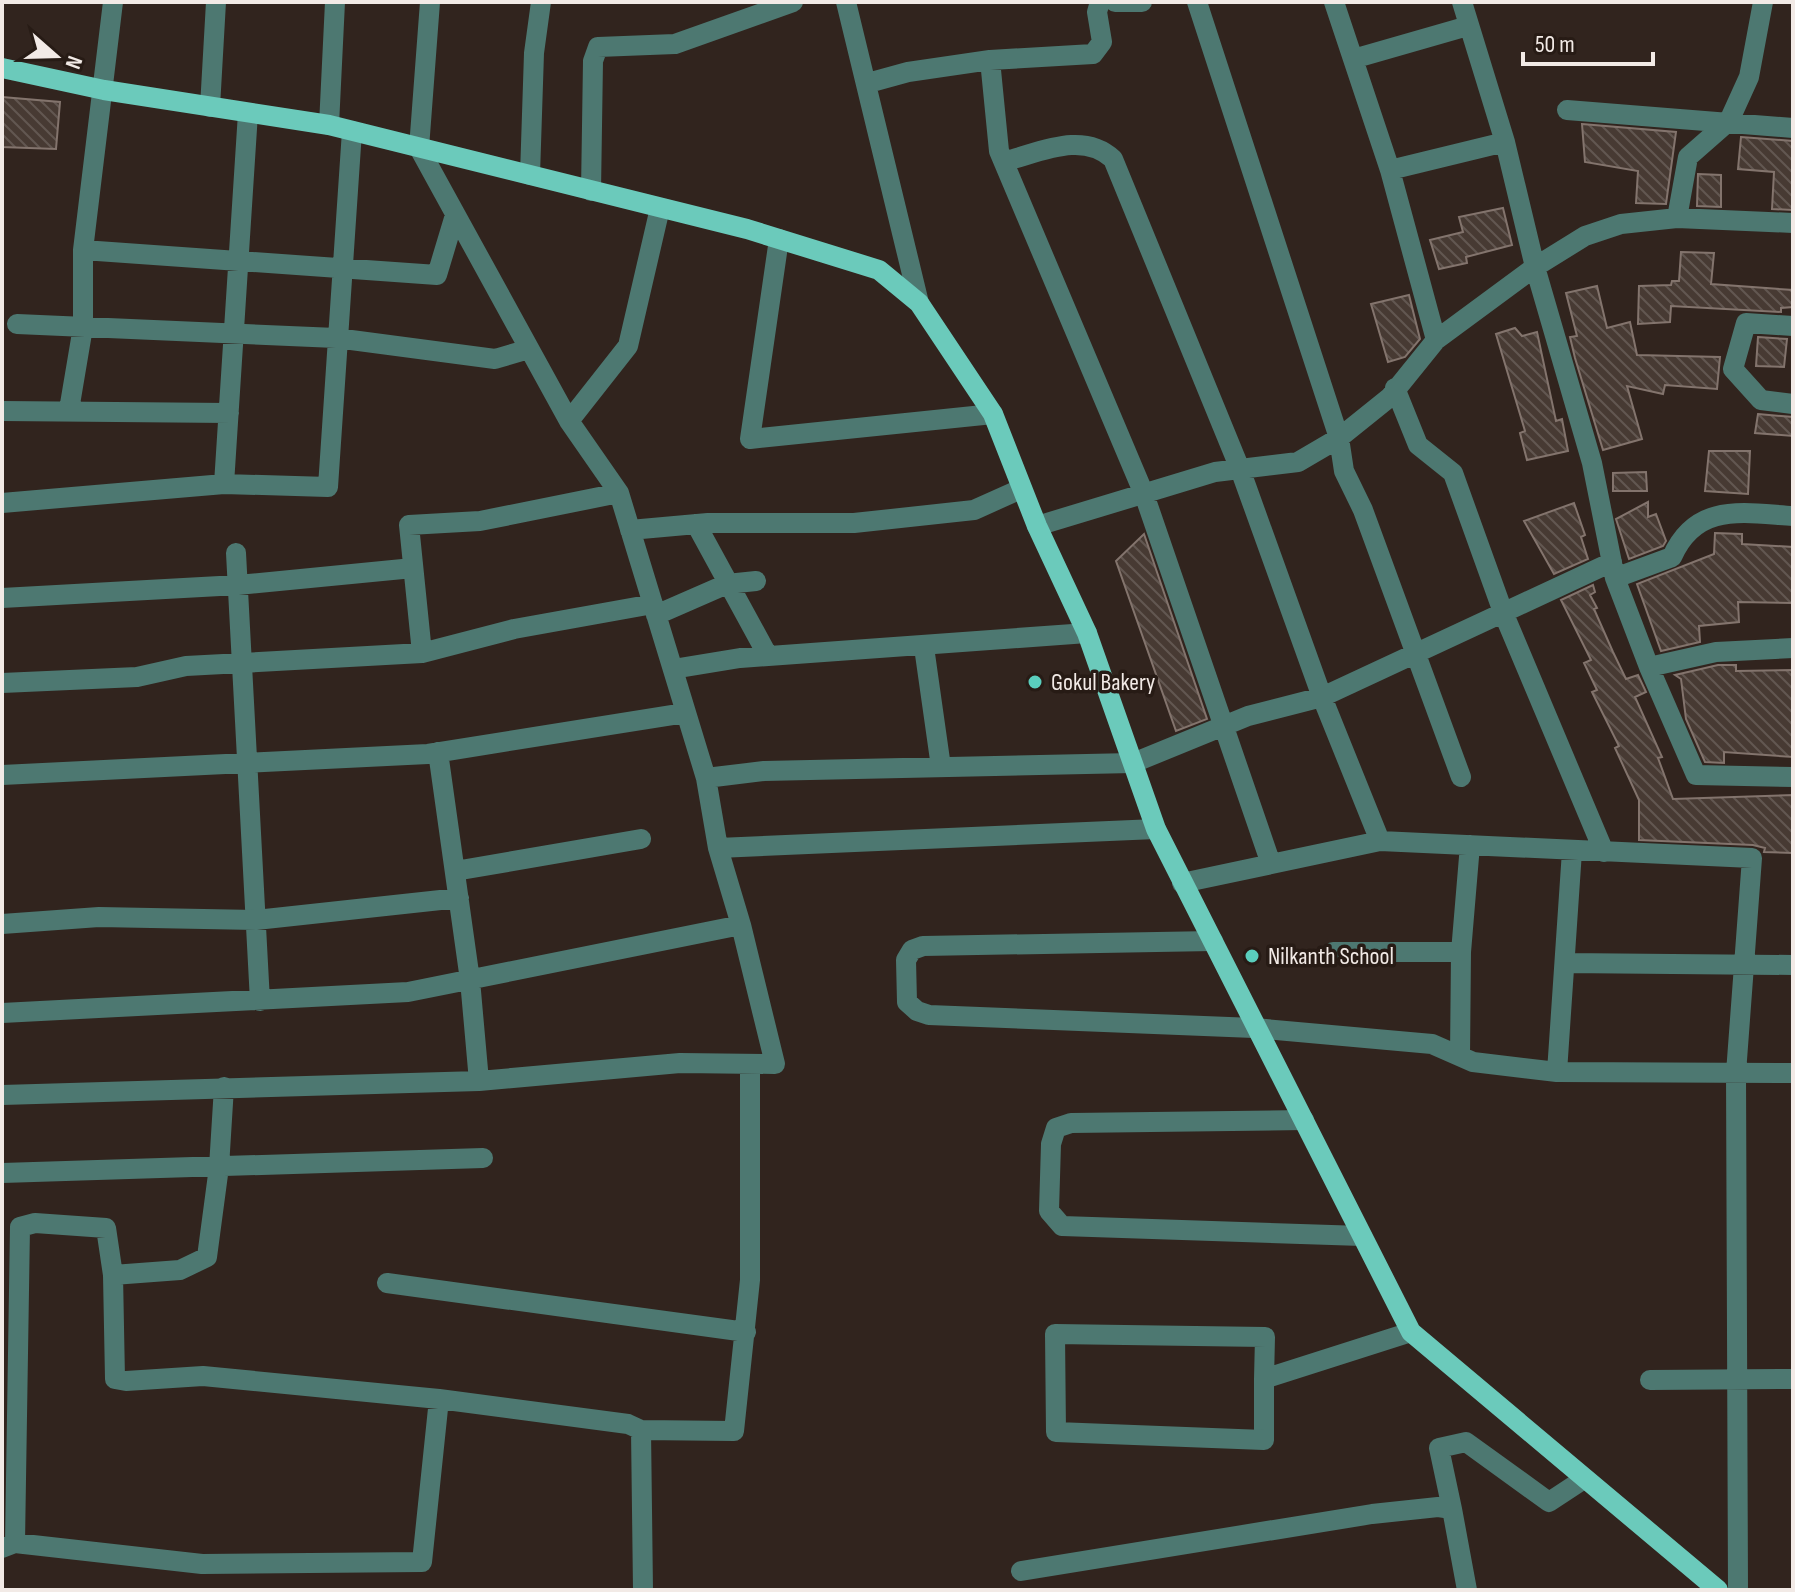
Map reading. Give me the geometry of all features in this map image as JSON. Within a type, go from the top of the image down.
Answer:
[{"type":"main road","points":[[2,68],[104,90],[329,125],[660,208],[779,239],[879,270],[919,303],[993,414],[1021,489],[1087,633],[1156,829],[1254,1028],[1411,1332],[1718,1590]]},
{"type":"street","points":[[69,410],[83,327],[83,250],[113,2]]},
{"type":"street","points":[[210,107],[216,2]]},
{"type":"street","points":[[329,125],[335,2]]},
{"type":"street","points":[[2,1095],[479,1081],[664,1064],[775,1064],[741,925],[718,848],[706,778],[619,493],[569,421],[419,148],[430,2]]},
{"type":"street","points":[[530,175],[534,53],[541,2]]},
{"type":"street","points":[[591,191],[593,61],[598,47],[675,44],[793,2]]},
{"type":"street","points":[[846,2],[919,303]]},
{"type":"street","points":[[868,83],[908,72],[990,60],[1093,54],[1102,42],[1097,12],[1100,2]]},
{"type":"street","points":[[1115,2],[1142,2]]},
{"type":"street","points":[[1197,2],[1339,438],[1344,471],[1363,510],[1461,777]]},
{"type":"street","points":[[1334,2],[1390,170],[1436,340]]},
{"type":"street","points":[[1462,2],[1505,142],[1535,267],[1592,463],[1614,570],[1649,667],[1696,775],[1793,777]]},
{"type":"street","points":[[1677,218],[1688,157],[1729,121],[1749,77],[1763,2]]},
{"type":"street","points":[[1353,59],[1468,26]]},
{"type":"street","points":[[990,60],[999,151],[1006,161],[1144,494],[1271,864]]},
{"type":"street","points":[[1567,110],[1793,128]]},
{"type":"street","points":[[224,484],[248,113]]},
{"type":"street","points":[[2,503],[224,484],[328,487],[340,269],[352,131]]},
{"type":"street","points":[[1006,161],[1079,142],[1104,150],[1113,159],[1240,469],[1322,697],[1380,841]]},
{"type":"street","points":[[1390,170],[1505,142]]},
{"type":"street","points":[[569,421],[628,346],[660,208]]},
{"type":"street","points":[[83,250],[239,264],[437,275],[455,215]]},
{"type":"street","points":[[1037,526],[1215,472],[1298,462],[1339,438],[1390,397],[1436,340],[1569,243],[1602,230],[1640,221],[1677,218],[1793,223]]},
{"type":"street","points":[[779,239],[750,439],[993,414]]},
{"type":"street","points":[[1793,326],[1746,323],[1733,369],[1761,400],[1793,404]]},
{"type":"street","points":[[17,324],[336,338],[495,359],[529,349]]},
{"type":"street","points":[[1395,388],[1418,445],[1453,473],[1503,612],[1604,852]]},
{"type":"street","points":[[2,411],[229,413]]},
{"type":"street","points":[[630,530],[696,524],[854,523],[974,510],[1021,489]]},
{"type":"street","points":[[422,653],[409,525],[480,521],[619,493]]},
{"type":"street","points":[[706,778],[764,771],[1133,763],[1223,726],[1322,697],[1418,655],[1503,612],[1614,570],[1672,557],[1682,536],[1722,512],[1793,516]]},
{"type":"street","points":[[696,524],[768,656]]},
{"type":"street","points":[[236,553],[260,1001]]},
{"type":"street","points":[[2,598],[238,585],[413,568]]},
{"type":"street","points":[[2,683],[137,677],[186,666],[422,653],[514,629],[654,610],[727,584],[756,581]]},
{"type":"street","points":[[673,669],[768,656],[1087,633]]},
{"type":"street","points":[[924,647],[941,767]]},
{"type":"street","points":[[1649,667],[1716,652],[1793,648]]},
{"type":"street","points":[[2,775],[438,752],[685,713]]},
{"type":"street","points":[[438,752],[470,980],[479,1081]]},
{"type":"street","points":[[718,848],[1156,829]]},
{"type":"street","points":[[455,871],[641,839]]},
{"type":"street","points":[[1182,883],[1380,841],[1752,858],[1736,1073],[1738,1590]]},
{"type":"street","points":[[1460,1056],[1461,952],[1470,845]]},
{"type":"street","points":[[1557,1072],[1572,851]]},
{"type":"street","points":[[2,924],[99,917],[256,920],[459,898]]},
{"type":"street","points":[[2,1013],[408,992],[741,925]]},
{"type":"street","points":[[1213,941],[923,946],[912,950],[906,960],[907,1002],[917,1011],[929,1015],[1254,1028],[1432,1044],[1473,1062],[1557,1072],[1793,1073]]},
{"type":"street","points":[[1333,952],[1461,952]]},
{"type":"street","points":[[1565,963],[1793,965]]},
{"type":"street","points":[[439,1399],[422,1562],[202,1564],[9,1546],[20,1227],[35,1223],[106,1228],[113,1275],[115,1379],[203,1376],[439,1399],[628,1424],[641,1430],[734,1431],[750,1280],[750,1064]]},
{"type":"street","points":[[113,1275],[180,1270],[207,1257],[219,1167],[224,1087]]},
{"type":"street","points":[[1304,1120],[1071,1123],[1056,1128],[1051,1144],[1049,1211],[1062,1226],[1362,1236]]},
{"type":"street","points":[[2,1173],[483,1158]]},
{"type":"street","points":[[387,1283],[746,1332]]},
{"type":"street","points":[[1264,1379],[1411,1332]]},
{"type":"street","points":[[1055,1334],[1265,1337],[1264,1379],[1264,1440],[1056,1432],[1055,1334]]},
{"type":"street","points":[[1650,1380],[1793,1379]]},
{"type":"street","points":[[641,1430],[643,1590]]},
{"type":"street","points":[[1467,1590],[1439,1448],[1466,1442],[1549,1502],[1584,1479]]},
{"type":"street","points":[[1021,1571],[1372,1514],[1438,1507],[1452,1509]]},
{"type":"building","points":[[2,97],[60,102],[56,149],[2,147]]},
{"type":"building","points":[[1582,124],[1676,132],[1666,204],[1636,203],[1638,171],[1585,162]]},
{"type":"building","points":[[1741,137],[1793,141],[1793,210],[1772,209],[1774,172],[1738,169]]},
{"type":"building","points":[[1698,174],[1721,175],[1721,207],[1697,206]]},
{"type":"building","points":[[1503,208],[1512,245],[1466,257],[1467,263],[1439,269],[1430,240],[1463,232],[1459,217]]},
{"type":"building","points":[[1681,252],[1714,253],[1711,284],[1793,290],[1793,307],[1781,308],[1781,312],[1671,306],[1670,322],[1638,324],[1639,286],[1671,285],[1672,281],[1679,281]]},
{"type":"building","points":[[1597,286],[1607,328],[1630,322],[1637,355],[1720,357],[1717,389],[1665,385],[1663,394],[1627,386],[1642,439],[1603,450],[1570,337],[1577,336],[1566,293]]},
{"type":"building","points":[[1409,295],[1420,339],[1405,357],[1388,362],[1371,304]]},
{"type":"building","points":[[1515,328],[1522,336],[1537,332],[1556,421],[1562,419],[1568,451],[1527,460],[1520,433],[1525,431],[1496,334]]},
{"type":"building","points":[[1758,337],[1787,339],[1784,367],[1756,366]]},
{"type":"building","points":[[1758,414],[1793,417],[1793,436],[1755,433]]},
{"type":"building","points":[[1709,451],[1750,451],[1748,494],[1705,491]]},
{"type":"building","points":[[1646,472],[1647,491],[1613,491],[1613,473]]},
{"type":"building","points":[[1648,502],[1648,517],[1656,514],[1666,541],[1663,546],[1629,559],[1616,519]]},
{"type":"building","points":[[1574,503],[1585,535],[1581,537],[1588,559],[1554,574],[1524,521]]},
{"type":"building","points":[[1715,533],[1742,534],[1742,544],[1793,547],[1793,603],[1738,602],[1739,622],[1699,626],[1700,642],[1661,651],[1637,584],[1714,554]]},
{"type":"building","points":[[1144,534],[1207,719],[1176,731],[1116,561]]},
{"type":"building","points":[[1593,585],[1595,592],[1590,595],[1597,608],[1594,609],[1626,679],[1638,675],[1646,692],[1635,697],[1662,757],[1658,758],[1673,799],[1793,795],[1793,853],[1764,852],[1765,848],[1753,845],[1639,840],[1639,800],[1615,748],[1619,746],[1592,692],[1597,690],[1584,663],[1591,660],[1561,600]]},
{"type":"building","points":[[1718,665],[1736,665],[1736,671],[1793,670],[1793,757],[1724,752],[1724,763],[1705,762],[1686,719],[1681,679],[1675,675]]},
{"type":"place","name":"Gokul Bakery","points":[[1035,682]]},
{"type":"place","name":"Nilkanth School","points":[[1252,956]]}]
